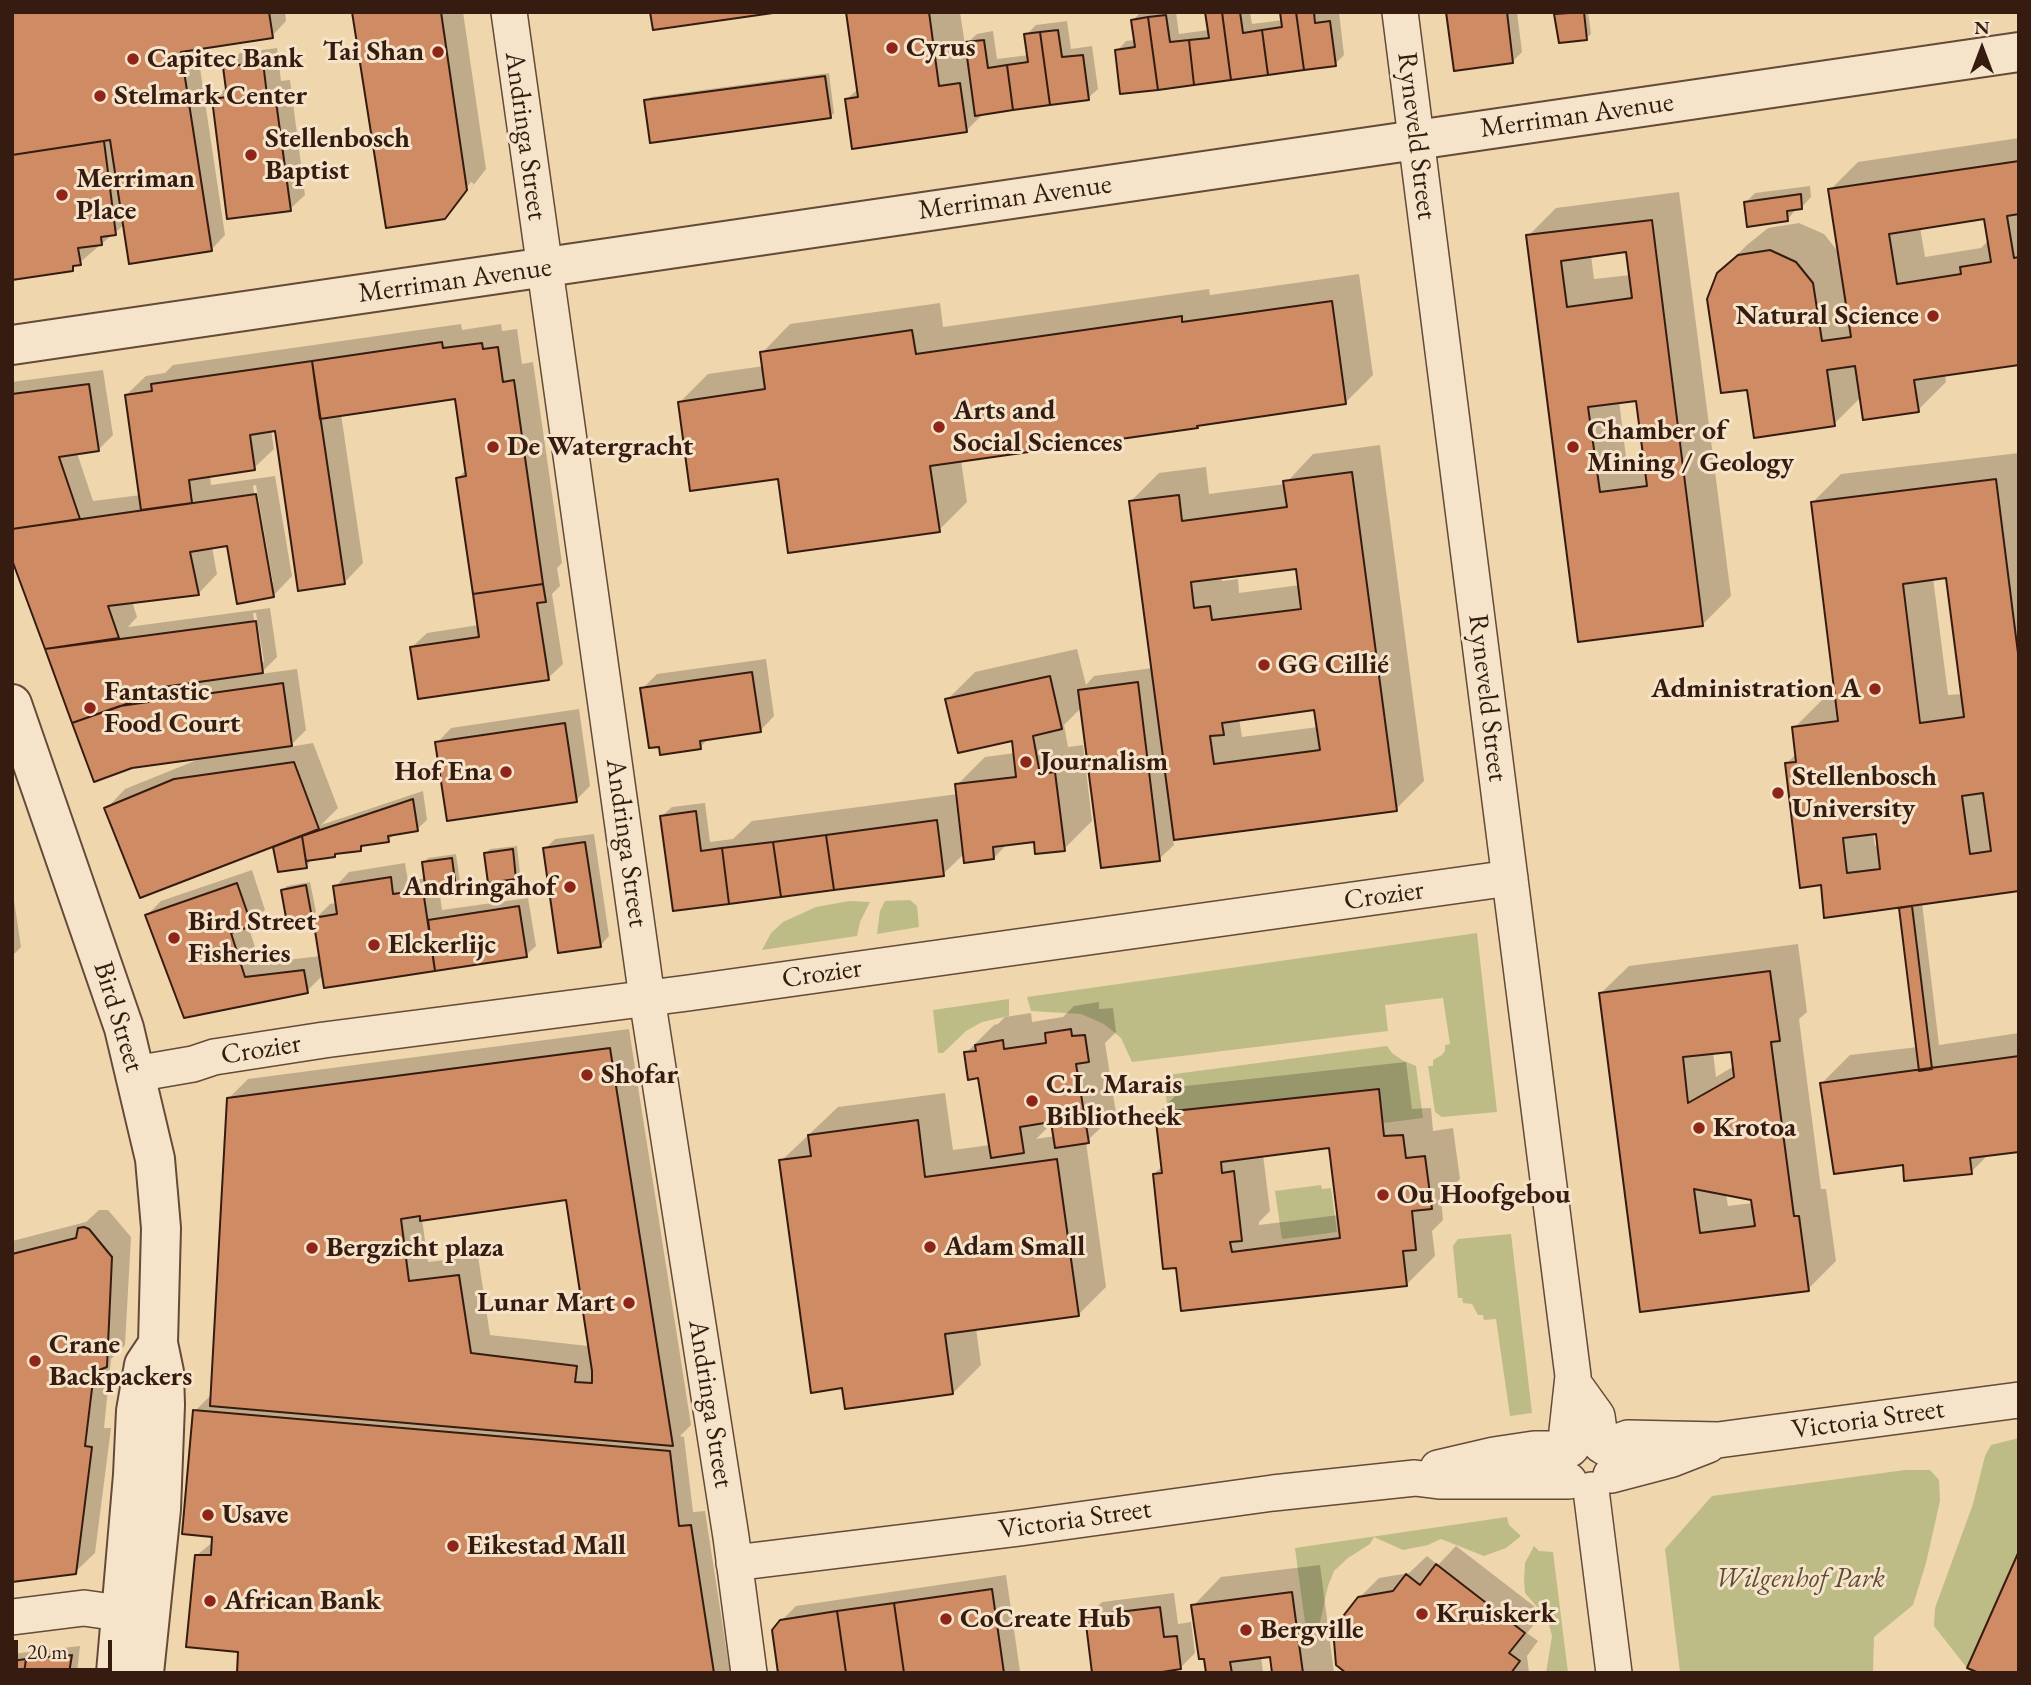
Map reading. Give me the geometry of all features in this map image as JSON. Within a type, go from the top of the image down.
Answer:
[{"type":"street","name":"Andringa Street","points":[[509,12],[647,998],[749,1673]]},
{"type":"street","name":"Ryneveld Street","points":[[1400,12],[1574,1384],[1597,1416],[1589,1462],[1614,1673]]},
{"type":"street","name":"Merriman Avenue","points":[[12,345],[2019,52]]},
{"type":"street","name":"Bird Street","points":[[12,704],[124,1028],[155,1159],[160,1228],[158,1343],[144,1366],[140,1384],[135,1615],[144,1673]]},
{"type":"street","name":"Crozier","points":[[135,1074],[242,1052],[1510,878]]},
{"type":"street","name":"Victoria Street","points":[[734,1563],[1020,1528],[1273,1493],[1415,1478],[1438,1468],[1534,1449],[1630,1472],[1698,1451],[1718,1440],[2019,1400]]},
{"type":"street","points":[[12,1617],[83,1608],[135,1615]]},
{"type":"street","name":"Bird Street","points":[[116,1673],[135,1615]]},
{"type":"green space","points":[[910,900],[917,906],[919,927],[877,934],[880,911],[885,901]]},
{"type":"green space","points":[[849,901],[870,902],[860,922],[857,936],[762,950],[771,933],[783,922],[816,907]]},
{"type":"green space","points":[[1477,933],[1497,1112],[1442,1117],[1435,1112],[1428,1066],[1433,1066],[1433,1060],[1442,1055],[1445,1045],[1450,1044],[1443,998],[1385,1005],[1388,1031],[1132,1062],[1121,1038],[1104,1024],[1081,1014],[1031,1011],[1027,997]]},
{"type":"green space","points":[[1009,999],[1009,1016],[982,1022],[966,1031],[943,1053],[938,1053],[933,1010]]},
{"type":"green space","points":[[1387,1046],[1402,1060],[1416,1066],[1423,1118],[1383,1123],[1378,1089],[1168,1112],[1164,1081],[1167,1075]]},
{"type":"green space","points":[[1321,1185],[1322,1189],[1331,1188],[1337,1232],[1282,1239],[1275,1191]]},
{"type":"green space","points":[[1511,1234],[1532,1413],[1510,1416],[1496,1319],[1484,1320],[1483,1315],[1478,1315],[1472,1304],[1463,1303],[1462,1298],[1458,1298],[1453,1246],[1458,1239]]},
{"type":"green space","points":[[2019,1438],[2019,1551],[1967,1668],[1934,1626],[1935,1608],[1973,1504],[1985,1456],[1991,1445]]},
{"type":"green space","name":"Wilgenhof Park","points":[[1905,1470],[1930,1470],[1939,1480],[1940,1501],[1913,1605],[1874,1637],[1873,1673],[1680,1673],[1665,1549],[1712,1496]]},
{"type":"green space","points":[[1507,1517],[1509,1525],[1521,1536],[1506,1548],[1484,1556],[1441,1539],[1428,1545],[1403,1550],[1374,1537],[1370,1544],[1334,1571],[1320,1622],[1308,1645],[1295,1548]]},
{"type":"green space","points":[[1534,1546],[1539,1551],[1553,1552],[1568,1673],[1546,1673],[1552,1636],[1545,1616],[1525,1593],[1525,1563]]},
{"type":"building","name":"Stelmark Center","points":[[12,12],[269,12],[273,38],[181,52],[212,251],[129,264],[110,140],[12,155]]},
{"type":"building","points":[[352,12],[441,12],[467,190],[445,219],[386,228]]},
{"type":"building","points":[[650,12],[780,12],[653,30]]},
{"type":"building","name":"Cyrus","points":[[846,12],[929,12],[939,86],[960,83],[967,132],[852,149],[845,99],[858,97]]},
{"type":"building","points":[[1205,12],[1222,12],[1231,80],[1194,85],[1189,40],[1209,38]]},
{"type":"building","points":[[1222,12],[1240,12],[1243,33],[1262,30],[1268,75],[1231,80]]},
{"type":"building","points":[[1280,12],[1296,12],[1304,70],[1268,75],[1262,30],[1282,27]]},
{"type":"building","points":[[1296,12],[1314,12],[1315,23],[1330,21],[1336,66],[1304,70]]},
{"type":"building","points":[[1446,12],[1507,12],[1513,63],[1454,71]]},
{"type":"building","points":[[1584,12],[1587,40],[1559,43],[1554,14]]},
{"type":"building","points":[[1166,15],[1170,42],[1189,40],[1194,85],[1158,90],[1148,17]]},
{"type":"building","points":[[1148,17],[1158,90],[1120,94],[1115,50],[1135,47],[1131,20]]},
{"type":"building","points":[[1058,30],[1062,57],[1083,55],[1089,100],[1050,105],[1040,32]]},
{"type":"building","points":[[1040,32],[1050,105],[1013,110],[1007,65],[1028,62],[1024,34]]},
{"type":"building","points":[[984,40],[988,68],[1007,65],[1013,110],[975,116],[965,42]]},
{"type":"building","name":"Stellenbosch Baptist","points":[[263,62],[267,95],[275,94],[291,211],[227,219],[212,99],[227,97],[223,67]]},
{"type":"building","points":[[825,76],[831,118],[650,143],[644,100]]},
{"type":"building","name":"Merriman Place","points":[[104,141],[116,235],[101,237],[102,245],[78,248],[81,265],[73,266],[73,271],[12,280],[12,155]]},
{"type":"building","name":"Natural Science","points":[[2019,161],[2019,214],[2007,216],[2014,258],[2019,257],[2019,365],[1914,380],[1919,412],[1863,420],[1855,366],[1827,370],[1835,426],[1754,438],[1747,390],[1721,393],[1707,299],[1717,273],[1738,255],[1770,250],[1796,262],[1813,283],[1822,341],[1851,337],[1828,189]],"holes":[[[1984,219],[1991,262],[1960,267],[1961,274],[1897,284],[1889,234]]]},
{"type":"building","points":[[1801,194],[1802,209],[1787,211],[1788,221],[1747,227],[1744,202]]},
{"type":"building","name":"Chamber of Mining / Geology","points":[[1652,220],[1703,626],[1578,642],[1526,235]],"holes":[[[1626,252],[1632,298],[1567,307],[1561,261]],[[1636,401],[1647,486],[1600,492],[1588,407]]]},
{"type":"building","name":"Arts and Social Sciences","points":[[1332,301],[1346,404],[930,466],[940,532],[788,553],[778,479],[690,491],[678,402],[765,389],[760,352],[912,330],[916,354],[1182,316],[1182,322]]},
{"type":"building","name":"De Watergracht","points":[[442,342],[443,348],[482,343],[483,349],[498,347],[503,382],[514,380],[543,584],[473,594],[456,478],[466,476],[455,399],[320,419],[312,361]]},
{"type":"building","points":[[312,361],[345,584],[298,591],[275,431],[250,435],[255,470],[189,480],[192,503],[141,510],[125,395],[152,391],[151,384]]},
{"type":"building","points":[[89,384],[99,451],[59,457],[80,519],[12,529],[12,394]]},
{"type":"building","name":"GG Cillié","points":[[1352,472],[1397,811],[1174,840],[1129,501],[1179,495],[1182,521],[1287,507],[1283,481]],"holes":[[[1296,569],[1301,609],[1212,620],[1210,606],[1194,608],[1191,582]],[[1314,710],[1320,750],[1214,764],[1210,736],[1224,735],[1222,723]]]},
{"type":"building","name":"Administration A","points":[[1996,479],[2019,661],[2019,891],[1824,918],[1821,885],[1800,888],[1785,763],[1796,762],[1792,727],[1838,721],[1811,502]],"holes":[[[1946,578],[1964,717],[1920,723],[1903,584]],[[1983,793],[1991,851],[1970,854],[1962,796]],[[1876,834],[1880,869],[1847,873],[1843,838]]]},
{"type":"building","points":[[256,494],[274,597],[237,604],[227,546],[190,552],[199,595],[108,606],[119,638],[45,649],[12,560],[12,529]]},
{"type":"building","points":[[543,584],[546,602],[537,603],[549,680],[418,699],[410,647],[479,637],[473,594]]},
{"type":"building","points":[[256,621],[263,673],[163,687],[164,691],[72,723],[45,649]]},
{"type":"building","points":[[752,672],[761,732],[700,741],[701,749],[660,755],[659,747],[649,748],[640,688]]},
{"type":"building","name":"Journalism","points":[[1050,676],[1062,729],[1033,736],[1040,774],[1055,772],[1065,851],[1035,854],[1034,842],[993,847],[994,859],[964,863],[955,784],[1016,777],[1012,741],[958,753],[945,699]]},
{"type":"building","points":[[1138,682],[1160,861],[1101,868],[1078,690]]},
{"type":"building","points":[[283,683],[292,746],[132,768],[94,782],[72,723],[120,706]]},
{"type":"building","name":"Hof Ena","points":[[565,723],[577,802],[447,821],[435,742]]},
{"type":"building","points":[[294,762],[319,829],[140,898],[104,808],[174,779]]},
{"type":"building","points":[[413,799],[418,831],[388,836],[389,842],[361,846],[361,851],[306,861],[302,836]]},
{"type":"building","points":[[696,811],[701,851],[722,848],[729,904],[673,911],[660,816]]},
{"type":"building","points":[[937,820],[944,876],[834,890],[826,835]]},
{"type":"building","points":[[826,835],[834,890],[781,897],[773,842]]},
{"type":"building","points":[[302,836],[307,868],[278,872],[273,847]]},
{"type":"building","name":"Andringahof","points":[[585,842],[601,947],[558,953],[543,848]]},
{"type":"building","points":[[773,842],[781,897],[729,904],[722,848]]},
{"type":"building","points":[[513,849],[516,879],[488,883],[484,853]]},
{"type":"building","points":[[452,858],[456,888],[426,892],[422,862]]},
{"type":"building","name":"Elckerlijc","points":[[391,877],[393,894],[423,890],[435,971],[324,988],[313,918],[337,914],[333,886]]},
{"type":"building","points":[[237,883],[252,926],[231,933],[245,977],[304,970],[308,993],[184,1018],[145,915]]},
{"type":"building","points":[[306,885],[312,918],[287,923],[281,890]]},
{"type":"building","points":[[519,906],[527,957],[435,971],[428,920]]},
{"type":"building","points":[[1912,906],[1932,1069],[1919,1071],[1899,908]]},
{"type":"building","name":"Krotoa","points":[[1770,971],[1780,1041],[1771,1042],[1794,1216],[1799,1216],[1809,1291],[1640,1312],[1599,993]],"holes":[[[1731,1052],[1734,1077],[1688,1103],[1683,1057]],[[1694,1189],[1751,1200],[1755,1226],[1700,1233]]]},
{"type":"building","name":"C.L. Marais Bibliotheek","points":[[1071,1029],[1072,1036],[1085,1035],[1089,1062],[1076,1064],[1089,1143],[1055,1148],[1051,1122],[1020,1127],[1024,1153],[991,1158],[978,1078],[968,1080],[964,1052],[976,1051],[975,1045],[1003,1040],[1004,1049],[1046,1043],[1045,1033]]},
{"type":"building","name":"Bergzicht plaza","points":[[610,1048],[673,1446],[210,1406],[227,1098]],"holes":[[[566,1200],[592,1383],[575,1382],[577,1366],[471,1353],[459,1275],[409,1281],[401,1219],[420,1216],[420,1221]]]},
{"type":"building","points":[[2019,1056],[2019,1152],[1970,1158],[1972,1174],[1904,1181],[1903,1165],[1834,1174],[1820,1083]]},
{"type":"building","name":"Ou Hoofgebou","points":[[1379,1089],[1384,1136],[1403,1135],[1406,1158],[1425,1156],[1432,1209],[1412,1211],[1416,1250],[1403,1251],[1407,1286],[1181,1311],[1176,1268],[1163,1269],[1153,1174],[1162,1173],[1155,1113]],"holes":[[[1329,1148],[1340,1238],[1232,1252],[1230,1242],[1242,1241],[1234,1171],[1222,1173],[1221,1162]]]},
{"type":"building","name":"Adam Small","points":[[918,1120],[925,1177],[1057,1159],[1079,1316],[945,1334],[953,1394],[845,1409],[842,1388],[811,1393],[779,1160],[811,1156],[808,1135]]},
{"type":"building","points":[[78,1228],[89,1229],[112,1257],[107,1367],[94,1372],[85,1446],[92,1447],[76,1574],[12,1582],[12,1254],[76,1238]]},
{"type":"building","name":"Eikestad Mall","points":[[193,1410],[670,1451],[679,1526],[691,1525],[714,1673],[237,1673],[238,1652],[186,1647],[195,1555],[211,1555],[212,1537],[182,1534]]},
{"type":"building","points":[[2019,1551],[2019,1673],[1979,1673],[1967,1668]]},
{"type":"building","name":"Kruiskerk","points":[[1436,1564],[1525,1633],[1509,1653],[1520,1661],[1511,1673],[1346,1673],[1336,1665],[1333,1629],[1358,1597],[1393,1591],[1406,1574],[1420,1585]]},
{"type":"building","name":"CoCreate Hub","points":[[992,1589],[1004,1673],[904,1673],[894,1603]]},
{"type":"building","name":"Bergville","points":[[1292,1592],[1303,1673],[1272,1673],[1270,1657],[1230,1662],[1232,1673],[1206,1673],[1204,1659],[1199,1659],[1191,1605]]},
{"type":"building","points":[[894,1603],[904,1673],[846,1673],[837,1611]]},
{"type":"building","points":[[1160,1607],[1164,1637],[1177,1636],[1181,1669],[1156,1673],[1092,1673],[1085,1616]]},
{"type":"building","points":[[837,1611],[846,1673],[778,1673],[772,1630],[780,1620]]},
{"type":"building","points":[[72,1655],[69,1673],[24,1673],[26,1659]]},
{"type":"building","points":[[26,1659],[24,1673],[12,1673],[12,1661]]},
{"type":"place","name":"Cyrus","points":[[892,48]]},
{"type":"place","name":"Tai Shan","points":[[438,52]]},
{"type":"place","name":"Capitec Bank","points":[[133,59]]},
{"type":"place","name":"Stelmark Center","points":[[100,96]]},
{"type":"place","name":"Stellenbosch Baptist","points":[[251,155]]},
{"type":"place","name":"Merriman Place","points":[[62,195]]},
{"type":"place","name":"Natural Science","points":[[1933,316]]},
{"type":"place","name":"Arts and Social Sciences","points":[[939,427]]},
{"type":"place","name":"De Watergracht","points":[[493,447]]},
{"type":"place","name":"Chamber of Mining / Geology","points":[[1573,447]]},
{"type":"place","name":"GG Cillié","points":[[1264,665]]},
{"type":"place","name":"Administration A","points":[[1875,689]]},
{"type":"place","name":"Fantastic Food Court","points":[[90,708]]},
{"type":"place","name":"Journalism","points":[[1026,762]]},
{"type":"place","name":"Hof Ena","points":[[506,772]]},
{"type":"place","name":"Stellenbosch University","points":[[1778,793]]},
{"type":"place","name":"Andringahof","points":[[570,887]]},
{"type":"place","name":"Bird Street Fisheries","points":[[174,938]]},
{"type":"place","name":"Elckerlijc","points":[[374,945]]},
{"type":"place","name":"Shofar","points":[[587,1075]]},
{"type":"place","name":"C.L. Marais Bibliotheek","points":[[1032,1101]]},
{"type":"place","name":"Krotoa","points":[[1699,1128]]},
{"type":"place","name":"Ou Hoofgebou","points":[[1383,1195]]},
{"type":"place","name":"Adam Small","points":[[930,1247]]},
{"type":"place","name":"Bergzicht plaza","points":[[312,1248]]},
{"type":"place","name":"Lunar Mart","points":[[629,1303]]},
{"type":"place","name":"Crane Backpackers","points":[[35,1361]]},
{"type":"place","name":"Usave","points":[[208,1515]]},
{"type":"place","name":"Eikestad Mall","points":[[453,1546]]},
{"type":"place","name":"African Bank","points":[[210,1601]]},
{"type":"place","name":"Kruiskerk","points":[[1422,1614]]},
{"type":"place","name":"CoCreate Hub","points":[[946,1619]]},
{"type":"place","name":"Bergville","points":[[1246,1630]]}]
